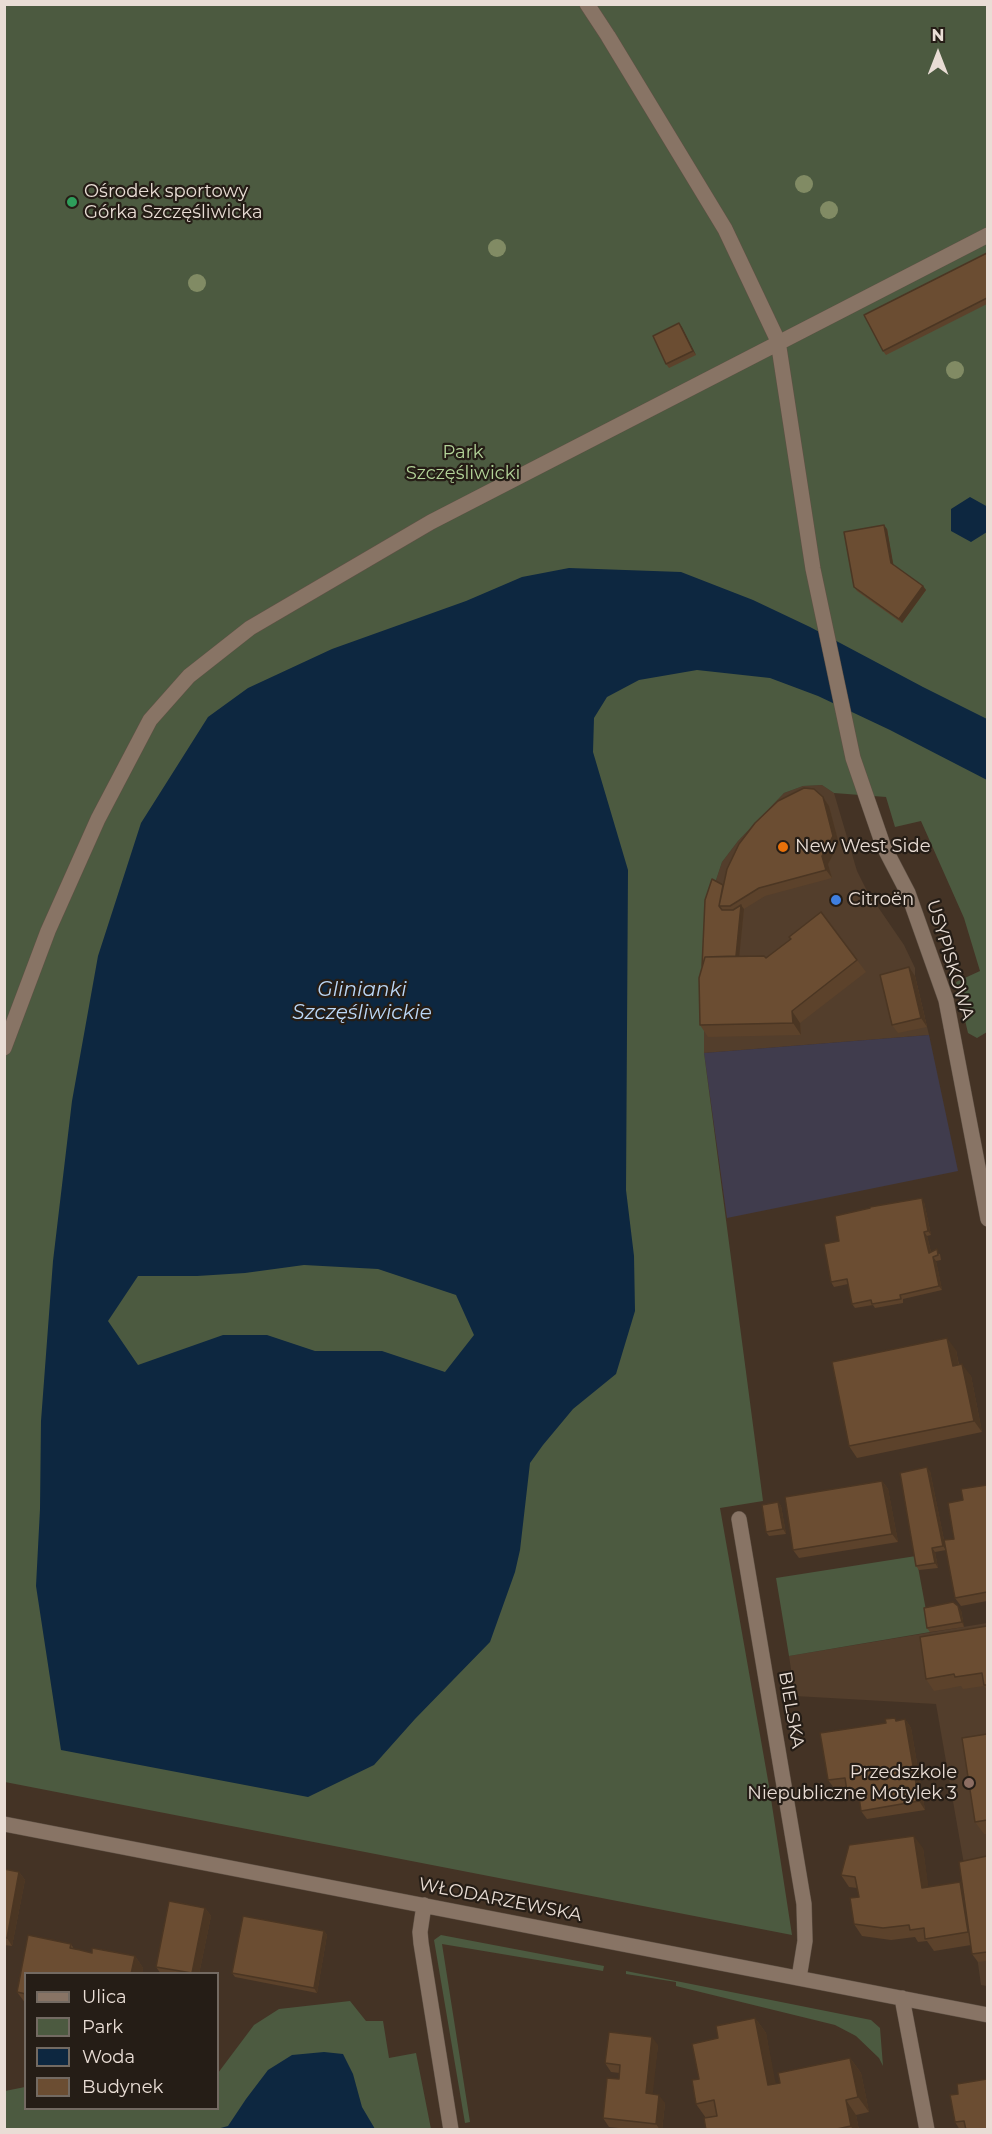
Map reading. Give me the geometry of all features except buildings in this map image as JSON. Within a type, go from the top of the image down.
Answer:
[{"type":"street","name":"USYPISKOWA","points":[[587,4],[725,229],[778,341],[817,588],[854,758],[883,845],[908,893],[946,1000],[987,1219]]},
{"type":"street","points":[[4,1048],[48,931],[98,819],[150,720],[189,676],[250,628],[431,522],[987,235]]},
{"type":"street","name":"BIELSKA","points":[[739,1520],[804,1904],[805,1941],[799,1978]]},
{"type":"street","name":"WŁODARZEWSKA","points":[[4,1824],[987,2014]]},
{"type":"street","points":[[424,1905],[420,1932],[421,1943],[451,2130]]},
{"type":"street","points":[[902,1998],[927,2130]]},
{"type":"shaded area","points":[[822,785],[834,793],[857,871],[867,891],[904,945],[915,968],[929,1035],[704,1053],[708,904],[722,862],[738,841],[784,793],[803,786]]},
{"type":"shaded area","points":[[929,1035],[958,1171],[727,1218],[704,1053]]},
{"type":"shaded area","points":[[987,1623],[987,1986],[981,1985],[965,1870],[936,1704],[795,1696],[789,1656]]},
{"type":"green space","name":"Park Szczęśliwicki","points":[[4,5],[987,5],[987,1032],[977,1038],[968,1033],[956,982],[980,971],[964,918],[921,821],[895,827],[886,797],[834,793],[822,785],[803,786],[784,793],[738,841],[722,862],[708,904],[704,1053],[763,1501],[720,1508],[769,1786],[792,1935],[5,1782]]},
{"type":"green space","points":[[916,1556],[930,1632],[789,1656],[776,1578]]},
{"type":"green space","points":[[441,1935],[604,1966],[603,1971],[442,1944],[470,2122],[465,2123],[434,1940]]},
{"type":"green space","points":[[626,1971],[871,2020],[880,2028],[883,2066],[879,2058],[856,2036],[835,2025],[676,1986],[676,1982],[626,1974]]},
{"type":"green space","points":[[350,2001],[366,2021],[383,2021],[389,2058],[416,2053],[431,2129],[5,2130],[5,2091],[24,2087],[24,2110],[219,2110],[219,2072],[254,2025],[279,2009]]},
{"type":"water","points":[[970,497],[988,507],[987,532],[971,542],[951,531],[951,509]]},
{"type":"water","name":"Glinianki Szczęśliwickie","points":[[569,568],[681,572],[753,600],[987,719],[987,780],[818,696],[770,678],[697,670],[639,680],[607,697],[594,718],[593,752],[628,870],[626,1190],[634,1256],[635,1311],[616,1374],[573,1409],[530,1463],[520,1550],[515,1572],[490,1642],[374,1765],[308,1797],[61,1750],[36,1586],[41,1421],[53,1261],[72,1101],[98,956],[141,823],[208,717],[248,688],[332,649],[466,601],[522,577]],"holes":[[[304,1265],[378,1269],[456,1295],[474,1335],[445,1372],[382,1351],[315,1351],[267,1335],[223,1335],[138,1365],[108,1321],[138,1276],[245,1273]]]},
{"type":"water","points":[[324,2052],[343,2054],[353,2074],[362,2107],[375,2129],[217,2129],[228,2126],[268,2070],[292,2055]]},
{"type":"place","name":"Ośrodek sportowy Górka Szczęśliwicka","points":[[72,202]]},
{"type":"place","name":"New West Side","points":[[783,847]]},
{"type":"place","name":"Citroën","points":[[836,900]]},
{"type":"place","name":"Przedszkole Niepubliczne Motylek 3","points":[[969,1783]]}]
